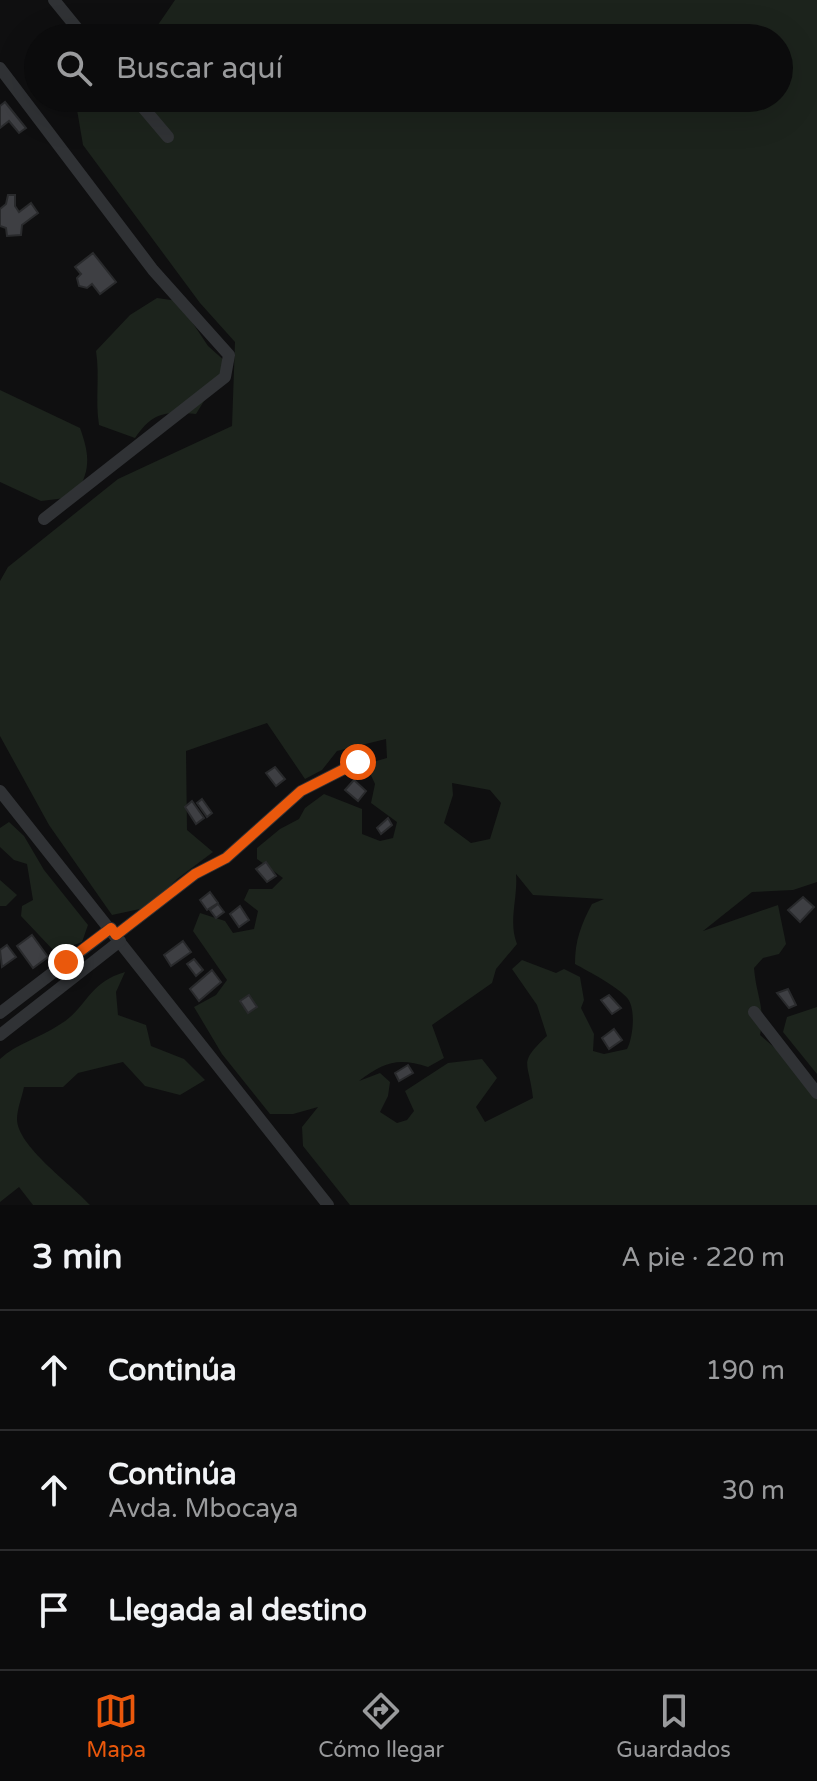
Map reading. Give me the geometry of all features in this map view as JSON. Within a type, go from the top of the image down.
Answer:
[{"type":"street","points":[[54,0],[74,24]]},
{"type":"street","points":[[0,68],[24,100]]},
{"type":"street","points":[[33,112],[144,259],[229,355],[225,377],[44,519]]},
{"type":"street","points":[[147,112],[168,137]]},
{"type":"street","points":[[0,1013],[115,935],[195,874],[226,858],[301,791],[358,762]]},
{"type":"street","points":[[0,791],[328,1205]]},
{"type":"street","points":[[0,1035],[115,935]]},
{"type":"street","points":[[754,1012],[817,1093]]},
{"type":"shaded area","points":[[175,0],[817,0],[817,882],[793,890],[752,892],[703,931],[778,905],[786,944],[779,954],[763,958],[754,968],[761,1009],[760,1035],[783,1055],[817,1099],[817,1205],[350,1205],[303,1146],[302,1127],[318,1107],[293,1114],[270,1114],[222,1054],[194,1007],[216,995],[227,980],[193,931],[200,913],[225,921],[233,933],[254,929],[258,911],[244,900],[249,889],[272,889],[283,878],[257,859],[257,848],[280,829],[299,819],[305,808],[324,794],[362,809],[362,834],[380,841],[393,838],[397,822],[371,803],[375,784],[366,764],[387,758],[386,739],[337,751],[322,770],[305,779],[267,723],[186,751],[187,830],[213,852],[177,879],[149,907],[112,915],[49,825],[0,736],[0,581],[8,567],[118,479],[232,426],[235,342],[200,303],[83,145],[77,112],[793,112],[793,24],[159,24]],"holes":[[[452,783],[490,790],[501,803],[490,839],[471,843],[444,823],[453,795]],[[516,874],[533,895],[604,899],[592,904],[585,919],[577,940],[575,964],[628,999],[633,1024],[627,1049],[604,1054],[593,1051],[594,1034],[581,1008],[584,1000],[580,977],[564,969],[556,973],[522,960],[512,969],[537,1005],[547,1036],[528,1058],[533,1098],[485,1122],[476,1107],[497,1078],[482,1059],[448,1063],[405,1091],[414,1111],[407,1120],[397,1123],[380,1112],[388,1096],[390,1082],[380,1073],[359,1081],[392,1063],[408,1062],[428,1067],[444,1058],[432,1025],[492,983],[496,969],[517,944],[513,927]]]},
{"type":"shaded area","points":[[157,298],[178,301],[208,346],[227,363],[196,414],[161,415],[148,423],[135,438],[99,425],[96,351],[130,315]]},
{"type":"shaded area","points":[[0,390],[80,428],[87,463],[84,479],[74,497],[41,501],[0,482]]},
{"type":"shaded area","points":[[9,822],[24,836],[44,870],[88,925],[82,942],[55,952],[21,916],[22,906],[33,900],[27,864],[14,860],[0,847],[0,828]]},
{"type":"shaded area","points":[[0,880],[17,895],[6,906],[0,906]]},
{"type":"shaded area","points":[[125,972],[116,992],[118,1015],[146,1025],[151,1046],[184,1059],[205,1080],[180,1095],[145,1086],[123,1062],[78,1073],[63,1087],[24,1087],[17,1115],[19,1130],[46,1164],[90,1205],[33,1205],[19,1187],[0,1202],[0,1059],[59,1025],[95,989]]},
{"type":"shaded area","points":[[817,1007],[817,1074],[783,1032],[787,1017]]},
{"type":"building","points":[[5,102],[26,128],[19,133],[9,121],[0,128],[0,106]]},
{"type":"building","points":[[8,195],[15,195],[15,206],[19,212],[31,203],[38,213],[22,225],[21,235],[7,236],[6,228],[0,226],[0,209],[6,204]]},
{"type":"building","points":[[93,253],[116,282],[100,294],[92,284],[87,288],[79,286],[77,278],[81,274],[75,267]]},
{"type":"building","points":[[275,767],[285,779],[276,786],[266,773]]},
{"type":"building","points":[[354,780],[366,791],[358,801],[345,790]]},
{"type":"building","points":[[202,799],[212,813],[207,817],[197,803]]},
{"type":"building","points":[[192,801],[204,818],[196,824],[185,807]]},
{"type":"building","points":[[388,818],[392,825],[381,834],[377,828]]},
{"type":"building","points":[[266,862],[276,876],[267,882],[256,869]]},
{"type":"building","points":[[210,892],[218,903],[207,910],[200,900]]},
{"type":"building","points":[[803,897],[814,907],[800,922],[788,910]]},
{"type":"building","points":[[218,904],[224,912],[216,918],[210,910]]},
{"type":"building","points":[[240,906],[249,920],[239,927],[230,914]]},
{"type":"building","points":[[32,935],[48,957],[33,968],[17,946]]},
{"type":"building","points":[[183,941],[191,952],[171,966],[164,955]]},
{"type":"building","points":[[7,945],[16,957],[2,967],[0,950]]},
{"type":"building","points":[[194,959],[203,970],[196,976],[187,964]]},
{"type":"building","points":[[212,970],[221,982],[199,1001],[190,989]]},
{"type":"building","points":[[788,989],[796,1005],[789,1008],[777,993]]},
{"type":"building","points":[[249,995],[257,1007],[248,1013],[240,1001]]},
{"type":"building","points":[[609,995],[621,1008],[612,1014],[601,1000]]},
{"type":"building","points":[[614,1029],[622,1040],[609,1049],[602,1038]]},
{"type":"building","points":[[408,1065],[413,1073],[399,1081],[395,1073]]},
{"type":"route","points":[[66,962],[111,928],[116,935],[195,874],[226,858],[301,791],[358,762]]}]
